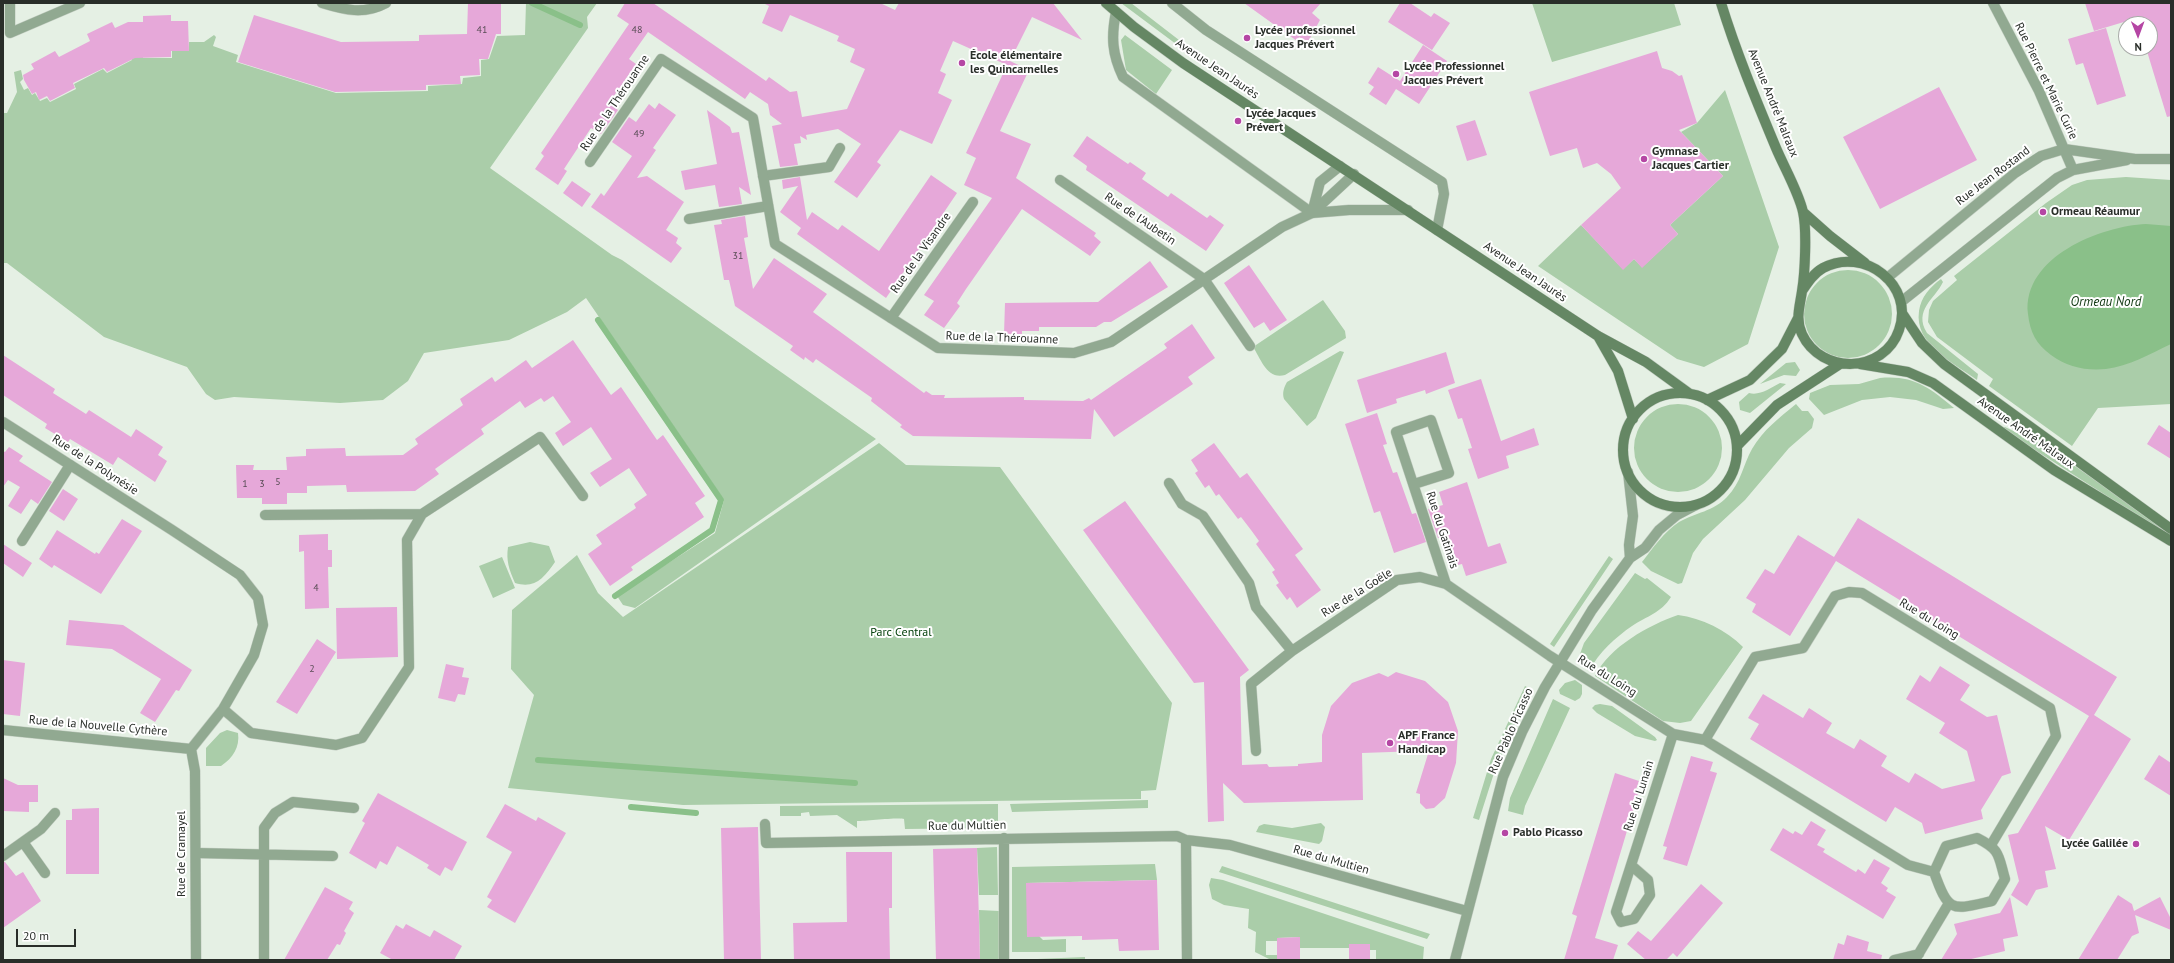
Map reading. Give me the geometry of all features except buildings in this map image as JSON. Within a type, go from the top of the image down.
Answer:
[{"type":"street","points":[[10,3],[6,33],[80,3]]},
{"type":"street","points":[[322,3],[347,11],[376,8],[386,3]]},
{"type":"street","name":"Avenue Jean Jaurès","points":[[1106,3],[1183,63],[1354,174],[1598,336],[1646,362],[1690,394]]},
{"type":"street","points":[[1172,3],[1206,30],[1442,182],[1444,194],[1437,230]]},
{"type":"street","name":"Avenue André Malraux","points":[[1721,3],[1747,78],[1803,212]]},
{"type":"street","name":"Rue Pierre et Marie Curie","points":[[1993,3],[2039,91],[2073,170]]},
{"type":"street","points":[[1116,12],[1112,33],[1118,65],[1123,77],[1312,213],[1320,182],[1340,166]]},
{"type":"street","name":"Rue de la Thérouanne","points":[[590,162],[661,59],[753,118],[775,244],[938,348],[1074,353],[1111,342],[1282,227],[1312,213],[1354,174]]},
{"type":"street","points":[[763,176],[829,166],[840,148]]},
{"type":"street","name":"Rue Jean Rostand","points":[[1887,278],[2015,173],[2041,156],[2064,149],[2135,159],[2171,159]]},
{"type":"street","name":"Rue Jean Rostand","points":[[1901,302],[2058,178],[2073,170],[2135,159]]},
{"type":"street","name":"Rue de l'Aubetin","points":[[1060,180],[1204,279]]},
{"type":"street","name":"Rue de la Visandre","points":[[891,318],[973,202]]},
{"type":"street","points":[[688,219],[768,206]]},
{"type":"street","name":"Rue de la Thérouanne","points":[[1312,213],[1349,210],[1408,210]]},
{"type":"street","points":[[1803,212],[1830,236],[1867,264],[1878,269],[1896,289],[1901,302],[1902,313],[1899,331],[1890,346],[1877,358],[1860,364],[1840,364],[1825,358],[1811,348],[1802,334],[1798,318],[1798,304],[1802,291],[1805,243],[1803,212]]},
{"type":"street","points":[[1802,291],[1811,278],[1822,269],[1836,263],[1852,261],[1867,264]]},
{"type":"street","points":[[1204,279],[1250,346]]},
{"type":"street","name":"Avenue André Malraux","points":[[1902,313],[1922,343],[1944,364],[2171,528]]},
{"type":"street","points":[[1708,400],[1750,380],[1782,349],[1798,318]]},
{"type":"street","name":"Avenue Jean Jaurès","points":[[1598,336],[1618,371],[1633,419]]},
{"type":"street","points":[[1737,446],[1777,405],[1840,364]]},
{"type":"street","name":"Avenue André Malraux","points":[[1860,364],[1908,372],[1933,383],[2054,470],[2171,541]]},
{"type":"street","points":[[1628,472],[1636,487],[1649,498],[1658,502],[1680,507],[1696,505],[1714,496],[1727,483],[1735,465],[1737,446],[1733,428],[1722,412],[1708,400],[1690,394],[1673,394],[1657,398],[1644,407],[1633,419],[1625,436],[1623,454],[1628,472],[1633,516],[1629,545],[1630,558]]},
{"type":"street","name":"Rue du Gatinais","points":[[1414,484],[1449,473],[1431,420],[1396,432],[1446,584]]},
{"type":"street","name":"Rue de la Polynésie","points":[[3,422],[240,575],[258,598],[263,625],[254,655],[223,709],[191,749]]},
{"type":"street","points":[[223,709],[251,733],[336,745],[362,738],[409,667],[407,540],[422,514],[540,437],[583,496]]},
{"type":"street","points":[[22,541],[70,465]]},
{"type":"street","points":[[1169,483],[1182,504],[1203,516],[1249,583],[1256,607],[1292,651]]},
{"type":"street","name":"Rue Pablo Picasso","points":[[1455,960],[1503,777],[1522,732],[1560,661],[1592,610],[1630,558],[1645,548],[1665,525],[1696,505]]},
{"type":"street","points":[[265,515],[422,514]]},
{"type":"street","name":"Rue de la Goële","points":[[1256,751],[1252,684],[1292,651],[1397,580],[1420,577],[1446,584],[1560,661]]},
{"type":"street","name":"Rue du Loing","points":[[1705,740],[1755,657],[1803,648],[1835,596],[1849,592],[1862,593],[2050,708],[2056,736],[1991,845]]},
{"type":"street","name":"Rue du Loing","points":[[1560,661],[1673,734],[1705,740],[1908,865],[1934,872]]},
{"type":"street","name":"Rue de la Nouvelle Cythère","points":[[3,730],[191,749]]},
{"type":"street","name":"Rue du Lunain","points":[[1632,866],[1648,880],[1650,895],[1634,919],[1621,922],[1616,912],[1632,866],[1632,858],[1673,734]]},
{"type":"street","name":"Rue de Cramayel","points":[[191,749],[195,771],[196,960]]},
{"type":"street","points":[[264,960],[264,828],[275,813],[293,802],[354,808]]},
{"type":"street","points":[[3,856],[41,829],[55,813]]},
{"type":"street","name":"Rue du Multien","points":[[765,824],[766,842],[1177,836],[1186,840],[1230,845],[1467,911]]},
{"type":"street","points":[[1004,838],[1004,960]]},
{"type":"street","points":[[1977,838],[1991,845],[1997,851],[2005,879],[1992,901],[1960,908],[1949,903],[1943,897],[1934,872],[1946,846],[1977,838]]},
{"type":"street","points":[[1186,840],[1186,960]]},
{"type":"street","points":[[23,842],[45,873]]},
{"type":"street","points":[[196,853],[333,856]]},
{"type":"street","points":[[1894,960],[1917,957],[1949,903]]},
{"type":"green space","points":[[526,3],[597,3],[587,17],[588,28],[490,168],[876,439],[635,608],[623,605],[617,596],[715,533],[724,500],[586,298],[567,312],[509,340],[424,353],[408,381],[383,400],[340,403],[234,397],[215,400],[206,394],[187,367],[104,337],[7,263],[3,263],[3,113],[7,113],[17,92],[14,72],[21,70],[23,79],[20,82],[24,90],[28,88],[32,95],[35,93],[40,101],[47,98],[50,102],[76,89],[74,84],[103,69],[107,73],[132,60],[130,55],[143,52],[143,58],[172,58],[172,51],[189,51],[189,42],[204,42],[214,35],[216,37],[213,46],[238,55],[236,62],[336,93],[428,91],[428,86],[462,84],[463,78],[481,76],[481,60],[489,59],[497,36],[525,35]]},
{"type":"green space","points":[[1121,3],[1131,3],[1179,40],[1176,44]]},
{"type":"green space","points":[[1532,3],[1674,3],[1681,25],[1552,62]]},
{"type":"green space","points":[[1125,35],[1172,70],[1156,94],[1126,70],[1121,40]]},
{"type":"green space","points":[[1725,90],[1779,247],[1748,344],[1704,367],[1677,359],[1538,266],[1581,225],[1623,269],[1634,259],[1642,267],[1678,234],[1670,225],[1723,176],[1681,132],[1697,123]]},
{"type":"green space","points":[[2126,177],[2171,180],[2171,404],[2098,408],[2072,446],[1989,386],[1993,379],[1937,337],[1928,322],[1929,310],[1933,301],[1957,280],[1954,276],[2046,203],[2072,185],[2087,180]]},
{"type":"green space","points":[[1848,270],[1865,274],[1879,283],[1888,297],[1892,314],[1888,331],[1879,345],[1865,354],[1848,358],[1831,354],[1817,345],[1808,331],[1804,314],[1808,297],[1817,283],[1831,274]]},
{"type":"green space","points":[[1941,279],[1943,282],[1924,311],[1922,318],[1923,325],[1927,333],[1978,374],[1977,380],[1947,360],[1938,352],[1923,334],[1919,323],[1919,311],[1922,301],[1933,285]]},
{"type":"green space","points":[[1323,300],[1345,331],[1346,338],[1285,375],[1279,376],[1269,372],[1253,347]]},
{"type":"green space","points":[[1340,351],[1344,352],[1316,418],[1307,426],[1284,399],[1283,392],[1285,386],[1287,382]]},
{"type":"green space","points":[[1795,362],[1800,370],[1796,376],[1784,375],[1760,384],[1786,363]]},
{"type":"green space","points":[[1880,378],[1902,378],[1920,384],[1937,394],[1954,408],[1943,409],[1916,400],[1890,397],[1862,400],[1824,415],[1809,399],[1810,393],[1830,385],[1859,384]]},
{"type":"green space","points":[[1780,383],[1786,384],[1750,413],[1740,410],[1739,402],[1749,393],[1753,394],[1761,392]]},
{"type":"green space","points":[[1678,404],[1695,408],[1709,417],[1718,431],[1722,448],[1718,465],[1709,479],[1695,488],[1678,492],[1661,488],[1647,479],[1638,465],[1634,448],[1638,431],[1647,417],[1661,408]]},
{"type":"green space","points":[[1796,404],[1802,411],[1808,411],[1814,419],[1812,428],[1789,448],[1745,500],[1703,539],[1693,553],[1682,583],[1678,584],[1651,571],[1642,562],[1659,540],[1668,530],[1679,522],[1710,509],[1722,502],[1736,486],[1756,442],[1772,425]]},
{"type":"green space","points":[[2005,427],[2047,447],[2171,532],[2171,537],[2002,429]]},
{"type":"green space","name":"Parc Central","points":[[879,443],[906,465],[1000,467],[1172,703],[1156,790],[1141,791],[1141,799],[683,805],[508,788],[534,695],[511,669],[512,610],[577,555],[598,593],[623,617]]},
{"type":"green space","points":[[530,542],[549,546],[555,562],[547,573],[538,581],[528,584],[515,583],[508,565],[508,547]]},
{"type":"green space","points":[[1609,556],[1613,559],[1554,647],[1550,644]]},
{"type":"green space","points":[[502,557],[515,588],[493,598],[479,566]]},
{"type":"green space","points":[[1635,573],[1645,579],[1647,578],[1671,597],[1658,611],[1632,626],[1614,640],[1593,664],[1590,670],[1581,662],[1580,654],[1584,643]]},
{"type":"green space","points":[[1678,615],[1705,622],[1729,635],[1743,647],[1691,721],[1680,723],[1663,721],[1595,676],[1601,665],[1631,638],[1667,619]]},
{"type":"green space","points":[[1575,680],[1582,685],[1582,694],[1580,698],[1575,701],[1560,694],[1559,690],[1565,683]]},
{"type":"green space","points":[[1525,686],[1531,689],[1495,770],[1479,820],[1473,818],[1491,759]]},
{"type":"green space","points":[[1553,699],[1570,708],[1525,806],[1523,815],[1508,811],[1510,798]]},
{"type":"green space","points":[[1600,704],[1612,706],[1657,740],[1655,741],[1635,736],[1597,713],[1592,708],[1595,705]]},
{"type":"green space","points":[[227,730],[238,733],[238,743],[235,752],[221,766],[206,766],[206,748],[220,733]]},
{"type":"green space","points":[[1148,800],[1148,808],[1012,812],[1010,804]]},
{"type":"green space","points":[[998,804],[998,828],[905,829],[904,819],[896,818],[857,821],[857,828],[837,815],[810,816],[809,812],[801,813],[801,816],[780,816],[780,806]]},
{"type":"green space","points":[[1321,823],[1325,827],[1322,841],[1319,844],[1256,832],[1259,826],[1264,824],[1292,828]]},
{"type":"green space","points":[[997,847],[998,895],[979,895],[977,848]]},
{"type":"green space","points":[[1155,864],[1157,880],[1026,883],[1039,936],[1043,940],[1066,939],[1066,952],[1012,952],[1012,867]]},
{"type":"green space","points":[[1222,866],[1430,934],[1427,939],[1219,872]]},
{"type":"green space","points":[[1211,878],[1223,880],[1424,947],[1423,960],[1376,960],[1376,950],[1370,950],[1370,944],[1350,944],[1349,948],[1300,948],[1300,937],[1277,938],[1277,941],[1266,941],[1266,955],[1277,955],[1277,960],[1271,960],[1255,952],[1256,932],[1248,928],[1249,909],[1224,905],[1212,899],[1209,885]]},
{"type":"green space","points":[[979,910],[999,911],[999,960],[980,960]]},
{"type":"green space","points":[[1085,957],[1085,960],[1013,960]]},
{"type":"water","name":"Ormeau Nord","points":[[2146,224],[2171,226],[2171,344],[2147,356],[2123,365],[2106,369],[2084,369],[2064,363],[2051,355],[2041,346],[2032,332],[2028,314],[2030,294],[2038,276],[2051,261],[2068,248],[2087,238],[2128,226]]},
{"type":"waterway","points":[[532,3],[580,25]]},
{"type":"waterway","points":[[598,320],[721,500],[712,530],[615,596]]},
{"type":"waterway","points":[[538,760],[855,783]]},
{"type":"waterway","points":[[631,807],[696,813]]},
{"type":"place","name":"Lycée professionnel Jacques Prévert","points":[[1247,38]]},
{"type":"place","name":"École élémentaire les Quincarnelles","points":[[962,63]]},
{"type":"place","name":"Lycée Professionnel Jacques Prévert","points":[[1396,74]]},
{"type":"place","name":"Lycée Jacques Prévert","points":[[1238,121]]},
{"type":"place","name":"Gymnase Jacques Cartier","points":[[1644,159]]},
{"type":"place","name":"Ormeau Réaumur","points":[[2043,212]]},
{"type":"place","name":"APF France Handicap","points":[[1390,743]]},
{"type":"place","name":"Pablo Picasso","points":[[1505,833]]},
{"type":"place","name":"Lycée Galilée","points":[[2136,844]]}]
